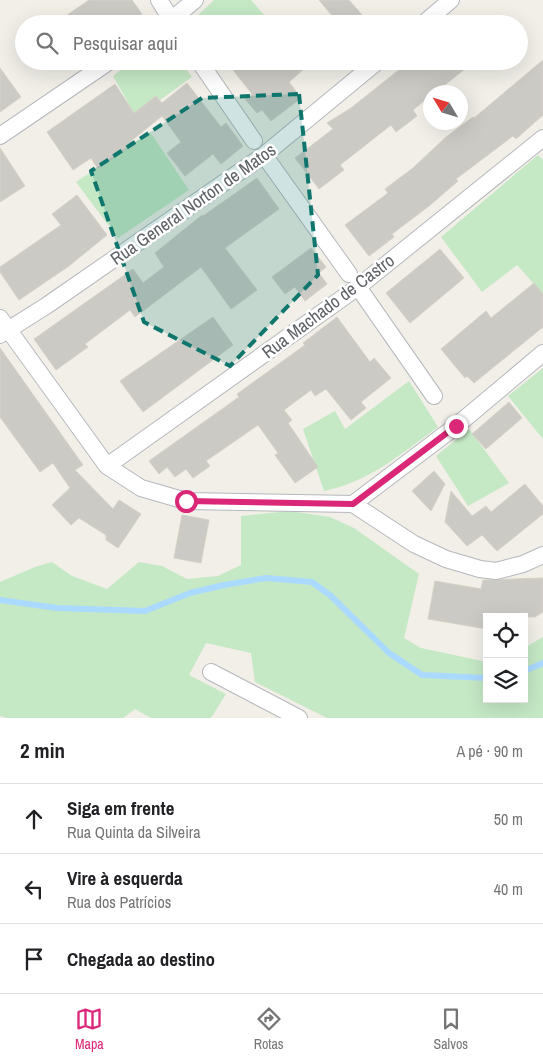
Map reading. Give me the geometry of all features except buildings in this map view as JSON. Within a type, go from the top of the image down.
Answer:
[{"type":"street","points":[[159,0],[166,15]]},
{"type":"street","points":[[179,15],[195,0]]},
{"type":"street","points":[[434,15],[451,0]]},
{"type":"street","points":[[0,136],[97,70]]},
{"type":"street","points":[[205,70],[254,141]]},
{"type":"street","name":"Rua General Norton de Matos","points":[[3,327],[264,155],[367,70]]},
{"type":"street","name":"Rua Machado de Castro","points":[[107,466],[543,138]]},
{"type":"street","points":[[264,155],[434,396]]},
{"type":"street","points":[[3,327],[107,466],[140,488],[186,501],[353,504],[414,544],[446,559],[480,569],[496,571],[523,564],[543,555]]},
{"type":"street","points":[[353,504],[456,426],[543,353]]},
{"type":"street","points":[[211,672],[299,718]]},
{"type":"highlighted area","points":[[299,94],[318,275],[230,366],[144,322],[91,171],[202,98]]},
{"type":"green space","points":[[214,0],[251,0],[264,15],[198,15]]},
{"type":"green space","points":[[121,70],[187,70],[192,77],[160,100],[156,96],[134,113],[113,76]]},
{"type":"green space","points":[[150,132],[189,190],[118,238],[76,182]]},
{"type":"green space","points":[[538,155],[543,160],[543,294],[517,265],[482,292],[441,237]]},
{"type":"green space","points":[[543,368],[543,439],[508,396]]},
{"type":"green space","points":[[409,381],[438,427],[370,474],[340,487],[324,491],[303,429],[335,411],[345,429]]},
{"type":"green space","points":[[469,429],[509,483],[468,506],[436,456]]},
{"type":"green space","points":[[289,511],[330,517],[354,528],[419,574],[404,638],[421,648],[483,661],[483,703],[528,703],[528,646],[543,637],[543,718],[327,718],[255,682],[251,653],[206,643],[189,675],[226,694],[211,718],[151,718],[135,709],[123,718],[7,718],[0,716],[0,582],[52,562],[72,576],[107,589],[139,562],[162,566],[187,579],[218,576],[241,565],[241,516]]},
{"type":"waterway","points":[[0,600],[57,608],[145,611],[190,593],[224,585],[266,578],[312,582],[331,596],[389,653],[422,675],[483,678]]},
{"type":"waterway","points":[[528,669],[543,663]]},
{"type":"route","points":[[186,501],[353,504],[456,426]]}]
